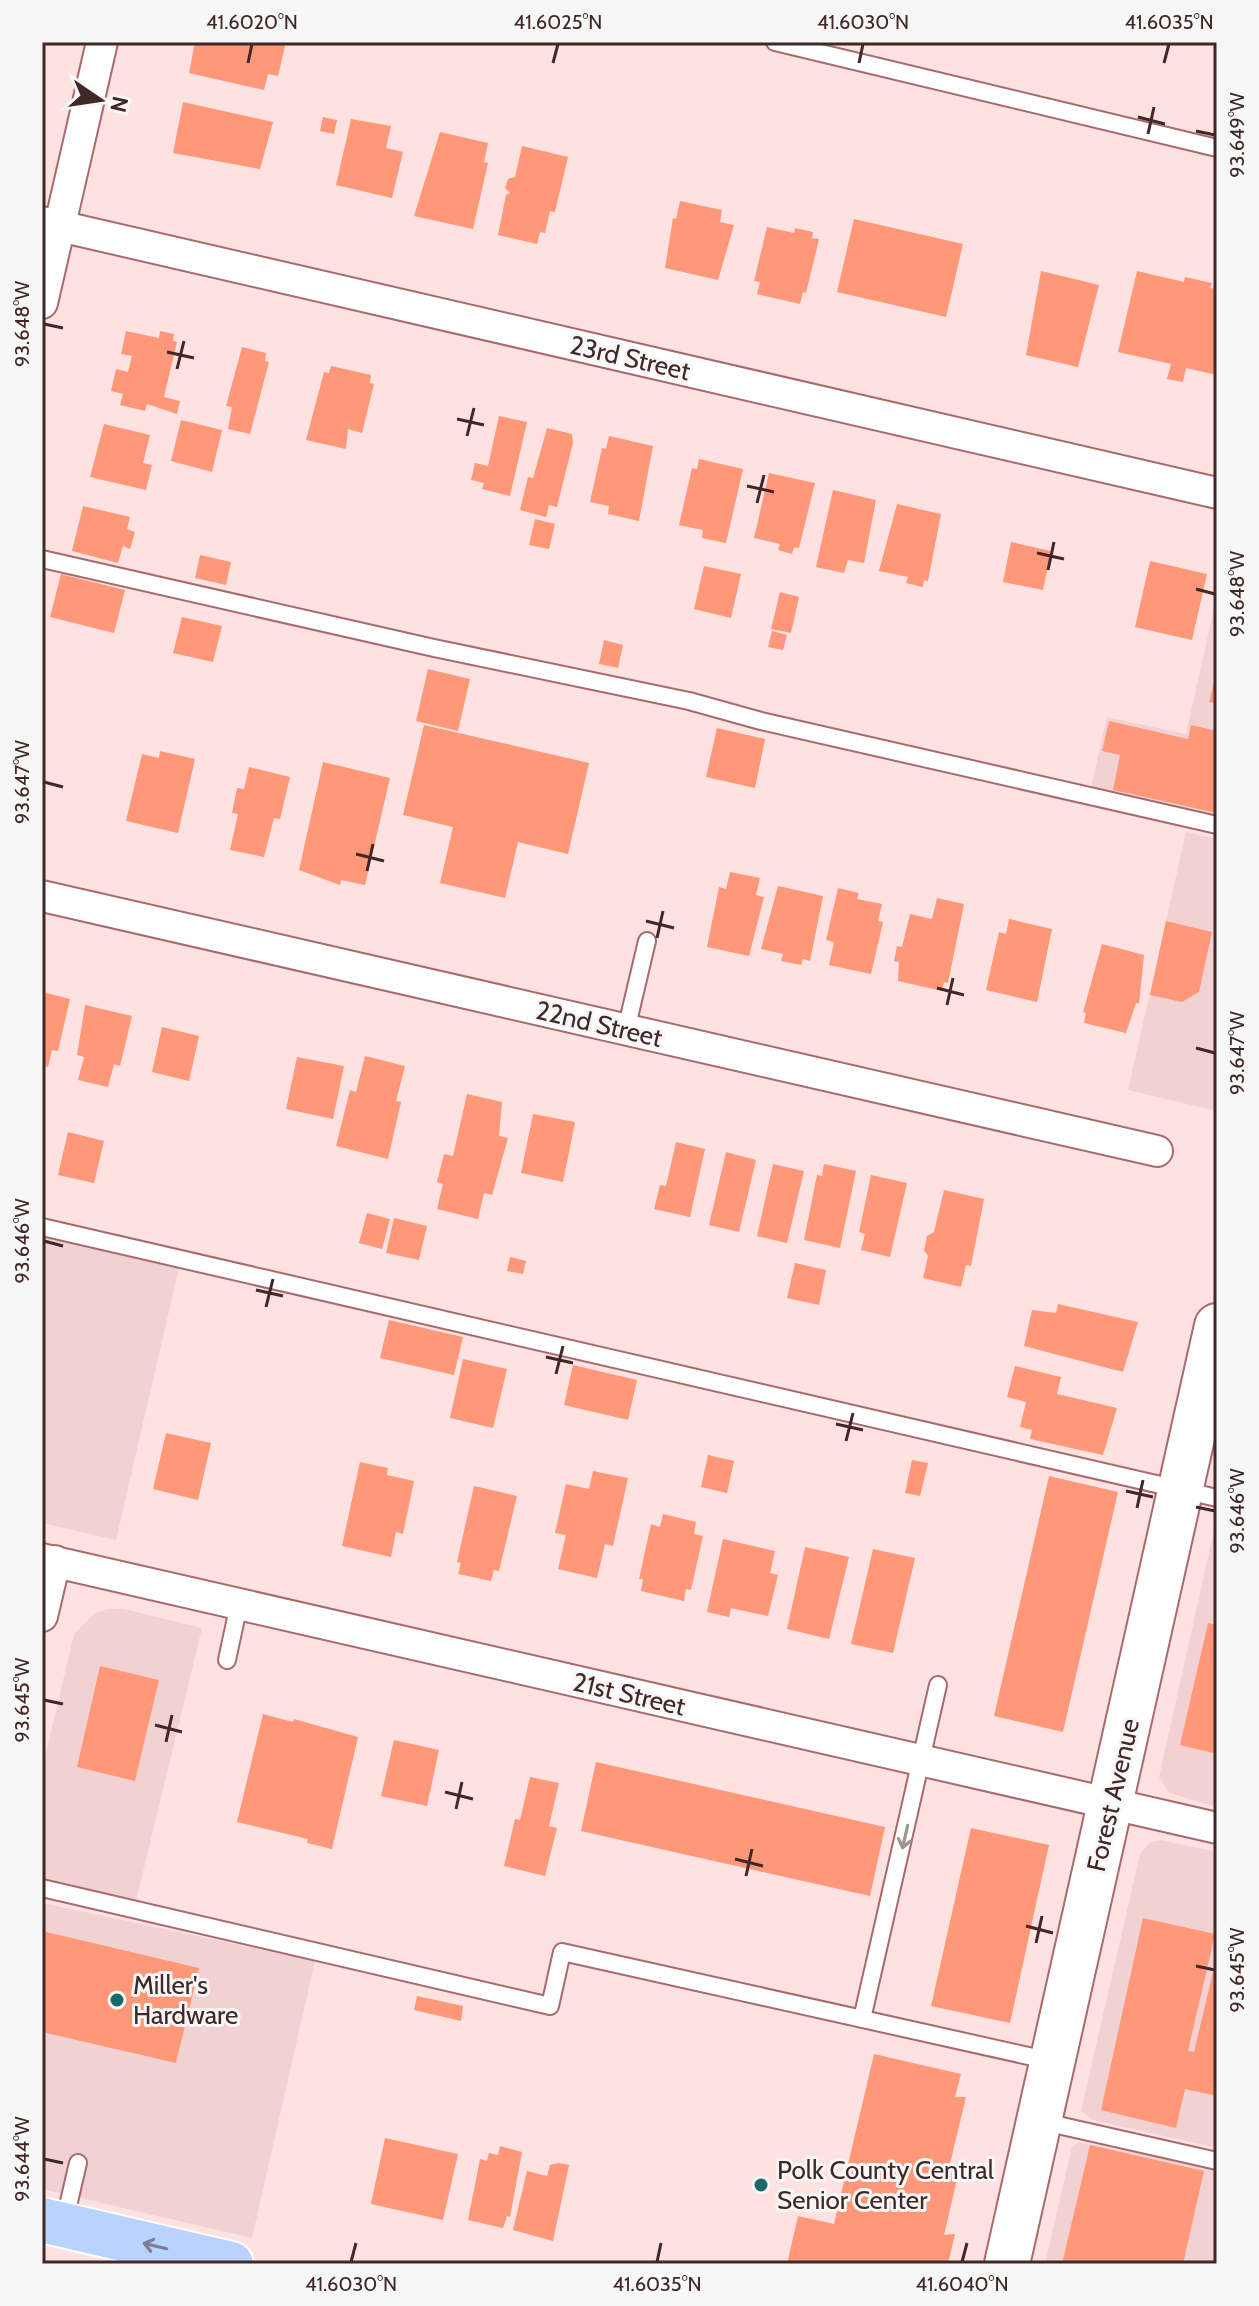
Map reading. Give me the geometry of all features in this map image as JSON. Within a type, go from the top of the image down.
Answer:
[{"type":"main road","name":"Forest Avenue","points":[[1007,2264],[1112,1803],[1198,1494],[1217,1326]]},
{"type":"main road","points":[[53,2222],[231,2264]]},
{"type":"street","points":[[42,303],[51,224],[102,42]]},
{"type":"street","name":"23rd Street","points":[[51,224],[1217,493]]},
{"type":"street","name":"22nd Street","points":[[42,896],[1157,1151]]},
{"type":"street","points":[[42,1616],[48,1560]]},
{"type":"street","name":"21st Street","points":[[48,1560],[1217,1828]]},
{"type":"lane","points":[[775,42],[1217,148]]},
{"type":"lane","points":[[42,559],[434,648],[674,698],[761,721],[1217,825]]},
{"type":"lane","points":[[626,1030],[647,941]]},
{"type":"lane","points":[[42,1227],[1198,1494]]},
{"type":"lane","points":[[227,1660],[239,1604]]},
{"type":"lane","points":[[862,2019],[938,1685]]},
{"type":"lane","points":[[42,1888],[172,1912],[550,2006],[562,1952],[1053,2062]]},
{"type":"lane","points":[[1040,2121],[1217,2161]]},
{"type":"lane","points":[[53,2222],[78,2163]]},
{"type":"shaded area","points":[[1217,595],[1217,816],[1091,788],[1107,717],[1186,734]]},
{"type":"shaded area","points":[[1186,832],[1217,839],[1217,1111],[1128,1090]]},
{"type":"shaded area","points":[[42,1237],[179,1268],[116,1540],[42,1523]]},
{"type":"shaded area","points":[[1217,1517],[1217,1807],[1169,1793],[1159,1777]]},
{"type":"shaded area","points":[[124,1609],[202,1628],[136,1901],[42,1878],[42,1770],[74,1634],[95,1613]]},
{"type":"shaded area","points":[[1161,1840],[1217,1852],[1217,2148],[1093,2120],[1081,2111],[1140,1854],[1149,1843]]},
{"type":"shaded area","points":[[42,1903],[315,1961],[252,2238],[42,2189]]},
{"type":"shaded area","points":[[1079,2142],[1217,2169],[1217,2264],[1045,2264],[1072,2147]]},
{"type":"building","points":[[195,42],[286,42],[278,76],[268,74],[264,90],[189,73]]},
{"type":"building","points":[[183,102],[273,122],[260,169],[173,153]]},
{"type":"building","points":[[323,117],[337,120],[334,134],[320,131]]},
{"type":"building","points":[[351,119],[391,126],[386,148],[403,152],[392,198],[336,185]]},
{"type":"building","points":[[440,132],[488,143],[484,162],[488,163],[473,229],[414,216]]},
{"type":"building","points":[[522,146],[568,157],[555,212],[550,211],[545,233],[540,232],[537,244],[498,235],[506,195],[510,193],[505,188],[508,179],[515,177]]},
{"type":"building","points":[[680,201],[722,210],[720,222],[734,225],[718,280],[665,268],[673,218],[676,219]]},
{"type":"building","points":[[854,219],[963,244],[946,317],[837,292]]},
{"type":"building","points":[[767,227],[794,233],[795,228],[813,232],[812,238],[819,239],[806,293],[803,292],[800,304],[757,294],[760,282],[754,281]]},
{"type":"building","points":[[1041,271],[1099,285],[1078,367],[1026,355]]},
{"type":"building","points":[[1137,271],[1184,282],[1185,277],[1212,283],[1210,288],[1217,289],[1217,375],[1186,368],[1183,382],[1167,379],[1171,364],[1118,352]]},
{"type":"building","points":[[126,331],[159,338],[160,331],[174,334],[173,341],[177,342],[164,397],[180,401],[177,414],[147,404],[145,411],[120,405],[123,394],[111,391],[116,369],[128,372],[132,356],[121,354]]},
{"type":"building","points":[[242,347],[266,353],[265,361],[269,362],[250,434],[228,429],[232,407],[226,406]]},
{"type":"building","points":[[331,366],[371,375],[370,383],[374,384],[362,433],[348,429],[346,449],[306,440],[324,372],[329,373]]},
{"type":"building","points":[[499,416],[527,422],[510,496],[482,489],[484,483],[471,480],[475,463],[488,466]]},
{"type":"building","points":[[181,420],[222,430],[212,472],[171,461]]},
{"type":"building","points":[[104,424],[150,435],[143,463],[152,465],[146,490],[90,477]]},
{"type":"building","points":[[547,428],[572,434],[573,443],[557,507],[549,505],[546,517],[520,510],[528,477],[533,478]]},
{"type":"building","points":[[609,436],[653,446],[639,521],[608,514],[609,506],[590,502],[602,448],[606,449]]},
{"type":"building","points":[[699,459],[743,469],[726,543],[702,538],[703,530],[679,525],[692,468],[697,469]]},
{"type":"building","points":[[769,473],[815,483],[799,548],[794,547],[792,554],[778,550],[780,544],[754,538]]},
{"type":"building","points":[[833,490],[876,500],[864,563],[848,560],[844,573],[816,567]]},
{"type":"building","points":[[897,504],[941,514],[928,581],[924,580],[923,587],[906,583],[908,577],[879,571]]},
{"type":"building","points":[[83,506],[130,517],[127,529],[135,532],[130,549],[123,546],[118,563],[72,551]]},
{"type":"building","points":[[535,519],[555,524],[549,549],[529,545]]},
{"type":"building","points":[[1011,542],[1051,551],[1043,590],[1003,582]]},
{"type":"building","points":[[200,555],[231,562],[226,585],[195,578]]},
{"type":"building","points":[[1150,561],[1207,574],[1192,640],[1135,627]]},
{"type":"building","points":[[704,566],[741,574],[731,618],[694,609]]},
{"type":"building","points":[[61,574],[125,590],[114,633],[50,617]]},
{"type":"building","points":[[780,592],[799,597],[791,633],[771,629]]},
{"type":"building","points":[[182,617],[222,626],[213,662],[173,653]]},
{"type":"building","points":[[772,631],[787,635],[783,650],[768,647]]},
{"type":"building","points":[[604,640],[623,645],[618,668],[599,664]]},
{"type":"building","points":[[428,669],[470,679],[458,731],[416,721]]},
{"type":"building","points":[[1217,671],[1217,703],[1209,702]]},
{"type":"building","points":[[1109,721],[1188,739],[1191,725],[1217,731],[1217,813],[1113,790],[1120,755],[1102,751]]},
{"type":"building","points":[[424,725],[589,763],[568,854],[518,842],[505,898],[440,883],[453,827],[403,815]]},
{"type":"building","points":[[717,728],[765,739],[755,788],[706,777]]},
{"type":"building","points":[[160,751],[195,759],[178,833],[126,821],[142,754],[159,758]]},
{"type":"building","points":[[323,762],[390,778],[365,885],[341,880],[340,885],[299,870]]},
{"type":"building","points":[[249,767],[290,777],[280,819],[274,818],[264,857],[230,850],[238,814],[232,813],[237,788],[244,789]]},
{"type":"building","points":[[730,872],[760,878],[756,895],[764,897],[749,956],[707,947],[719,887],[726,889]]},
{"type":"building","points":[[778,886],[823,896],[810,961],[803,959],[801,965],[781,961],[783,954],[761,949]]},
{"type":"building","points":[[838,888],[859,893],[857,899],[882,904],[878,921],[883,922],[871,974],[829,965],[834,942],[826,940]]},
{"type":"building","points":[[937,898],[964,904],[948,983],[944,982],[942,991],[898,981],[899,962],[894,961],[897,946],[902,947],[910,914],[932,919]]},
{"type":"building","points":[[1009,919],[1052,929],[1037,1002],[986,990],[999,932],[1006,934]]},
{"type":"building","points":[[1166,921],[1212,932],[1199,992],[1182,1002],[1150,995]]},
{"type":"building","points":[[1102,944],[1144,955],[1139,1004],[1136,1003],[1126,1033],[1084,1023],[1086,1013],[1083,1012]]},
{"type":"building","points":[[42,992],[70,999],[58,1051],[52,1050],[48,1067],[42,1065]]},
{"type":"building","points":[[85,1005],[132,1016],[120,1066],[114,1064],[108,1087],[78,1080],[84,1057],[77,1055]]},
{"type":"building","points":[[162,1027],[199,1036],[189,1081],[152,1072]]},
{"type":"building","points":[[365,1056],[405,1066],[396,1101],[401,1102],[388,1159],[336,1146],[350,1090],[356,1092]]},
{"type":"building","points":[[297,1057],[344,1066],[333,1119],[286,1109]]},
{"type":"building","points":[[467,1094],[502,1102],[499,1136],[508,1138],[492,1195],[484,1193],[478,1219],[437,1209],[443,1184],[437,1182],[444,1154],[453,1156]]},
{"type":"building","points":[[533,1114],[575,1122],[563,1182],[521,1173]]},
{"type":"building","points":[[68,1132],[104,1141],[94,1183],[58,1175]]},
{"type":"building","points":[[676,1142],[705,1149],[690,1217],[654,1209],[660,1185],[666,1186]]},
{"type":"building","points":[[726,1152],[756,1160],[739,1232],[709,1225]]},
{"type":"building","points":[[773,1164],[804,1171],[787,1243],[757,1236]]},
{"type":"building","points":[[824,1164],[856,1171],[840,1248],[804,1240],[817,1175],[822,1176]]},
{"type":"building","points":[[871,1175],[907,1183],[890,1257],[861,1250],[865,1234],[859,1232]]},
{"type":"building","points":[[944,1190],[984,1199],[971,1266],[966,1265],[961,1287],[923,1278],[928,1256],[924,1250],[927,1236],[934,1232]]},
{"type":"building","points":[[367,1213],[390,1219],[382,1249],[359,1243]]},
{"type":"building","points":[[394,1218],[427,1226],[419,1260],[386,1253]]},
{"type":"building","points":[[510,1257],[526,1261],[523,1274],[507,1271]]},
{"type":"building","points":[[795,1263],[826,1270],[819,1305],[787,1298]]},
{"type":"building","points":[[1058,1304],[1138,1322],[1123,1372],[1024,1346],[1032,1310],[1056,1313]]},
{"type":"building","points":[[389,1320],[463,1337],[454,1375],[380,1358]]},
{"type":"building","points":[[463,1359],[507,1369],[493,1428],[450,1418]]},
{"type":"building","points":[[573,1365],[637,1380],[628,1420],[564,1405]]},
{"type":"building","points":[[1015,1366],[1061,1377],[1057,1394],[1117,1408],[1103,1455],[1030,1439],[1032,1430],[1020,1427],[1026,1402],[1007,1397]]},
{"type":"building","points":[[166,1433],[211,1443],[198,1500],[153,1489]]},
{"type":"building","points":[[708,1455],[734,1461],[727,1493],[701,1487]]},
{"type":"building","points":[[912,1460],[928,1463],[920,1496],[905,1493]]},
{"type":"building","points":[[360,1462],[388,1468],[387,1475],[414,1481],[403,1534],[396,1532],[391,1557],[342,1546]]},
{"type":"building","points":[[593,1471],[628,1478],[613,1546],[605,1544],[597,1578],[558,1569],[566,1535],[555,1533],[566,1484],[589,1489]]},
{"type":"building","points":[[1049,1476],[1118,1492],[1063,1732],[994,1716]]},
{"type":"building","points":[[474,1486],[517,1496],[499,1571],[494,1570],[491,1581],[458,1574],[461,1563],[457,1562]]},
{"type":"building","points":[[663,1514],[696,1522],[694,1534],[703,1536],[691,1590],[686,1589],[684,1601],[641,1591],[643,1579],[639,1579],[651,1524],[660,1527]]},
{"type":"building","points":[[723,1539],[775,1551],[770,1573],[778,1575],[768,1616],[731,1608],[729,1617],[707,1612]]},
{"type":"building","points":[[805,1547],[849,1557],[829,1639],[787,1629]]},
{"type":"building","points":[[873,1549],[915,1558],[893,1653],[851,1644]]},
{"type":"building","points":[[1208,1623],[1217,1625],[1217,1754],[1180,1745]]},
{"type":"building","points":[[100,1666],[159,1680],[135,1781],[77,1767]]},
{"type":"building","points":[[263,1714],[293,1722],[294,1719],[358,1737],[332,1849],[307,1843],[308,1839],[237,1822]]},
{"type":"building","points":[[394,1740],[439,1750],[427,1806],[381,1796]]},
{"type":"building","points":[[596,1762],[885,1827],[870,1896],[581,1831]]},
{"type":"building","points":[[530,1777],[559,1783],[549,1826],[557,1828],[545,1876],[504,1866],[515,1819],[520,1820]]},
{"type":"building","points":[[971,1828],[1049,1845],[1010,2023],[931,2006]]},
{"type":"building","points":[[1143,1918],[1215,1934],[1188,2051],[1194,2052],[1217,1955],[1217,2096],[1185,2089],[1176,2128],[1101,2110]]},
{"type":"building","name":"Miller's Hardware","points":[[42,1931],[199,1968],[176,2063],[42,2032]]},
{"type":"building","points":[[417,1996],[463,2006],[461,2021],[414,2010]]},
{"type":"building","points":[[874,2054],[961,2074],[955,2097],[966,2097],[948,2172],[959,2171],[944,2235],[955,2234],[948,2264],[787,2264],[798,2216],[834,2224]]},
{"type":"building","points":[[385,2138],[458,2154],[443,2220],[371,2204]]},
{"type":"building","points":[[1090,2145],[1204,2171],[1183,2264],[1062,2264]]},
{"type":"building","points":[[500,2146],[522,2152],[510,2217],[507,2216],[503,2228],[468,2220],[480,2159],[487,2161],[489,2153],[498,2155]]},
{"type":"building","points":[[550,2165],[569,2165],[553,2241],[513,2230],[527,2171],[547,2176]]},
{"type":"place","name":"Miller's Hardware","points":[[117,2000]]},
{"type":"place","name":"Polk County Central Senior Center","points":[[761,2185]]}]
